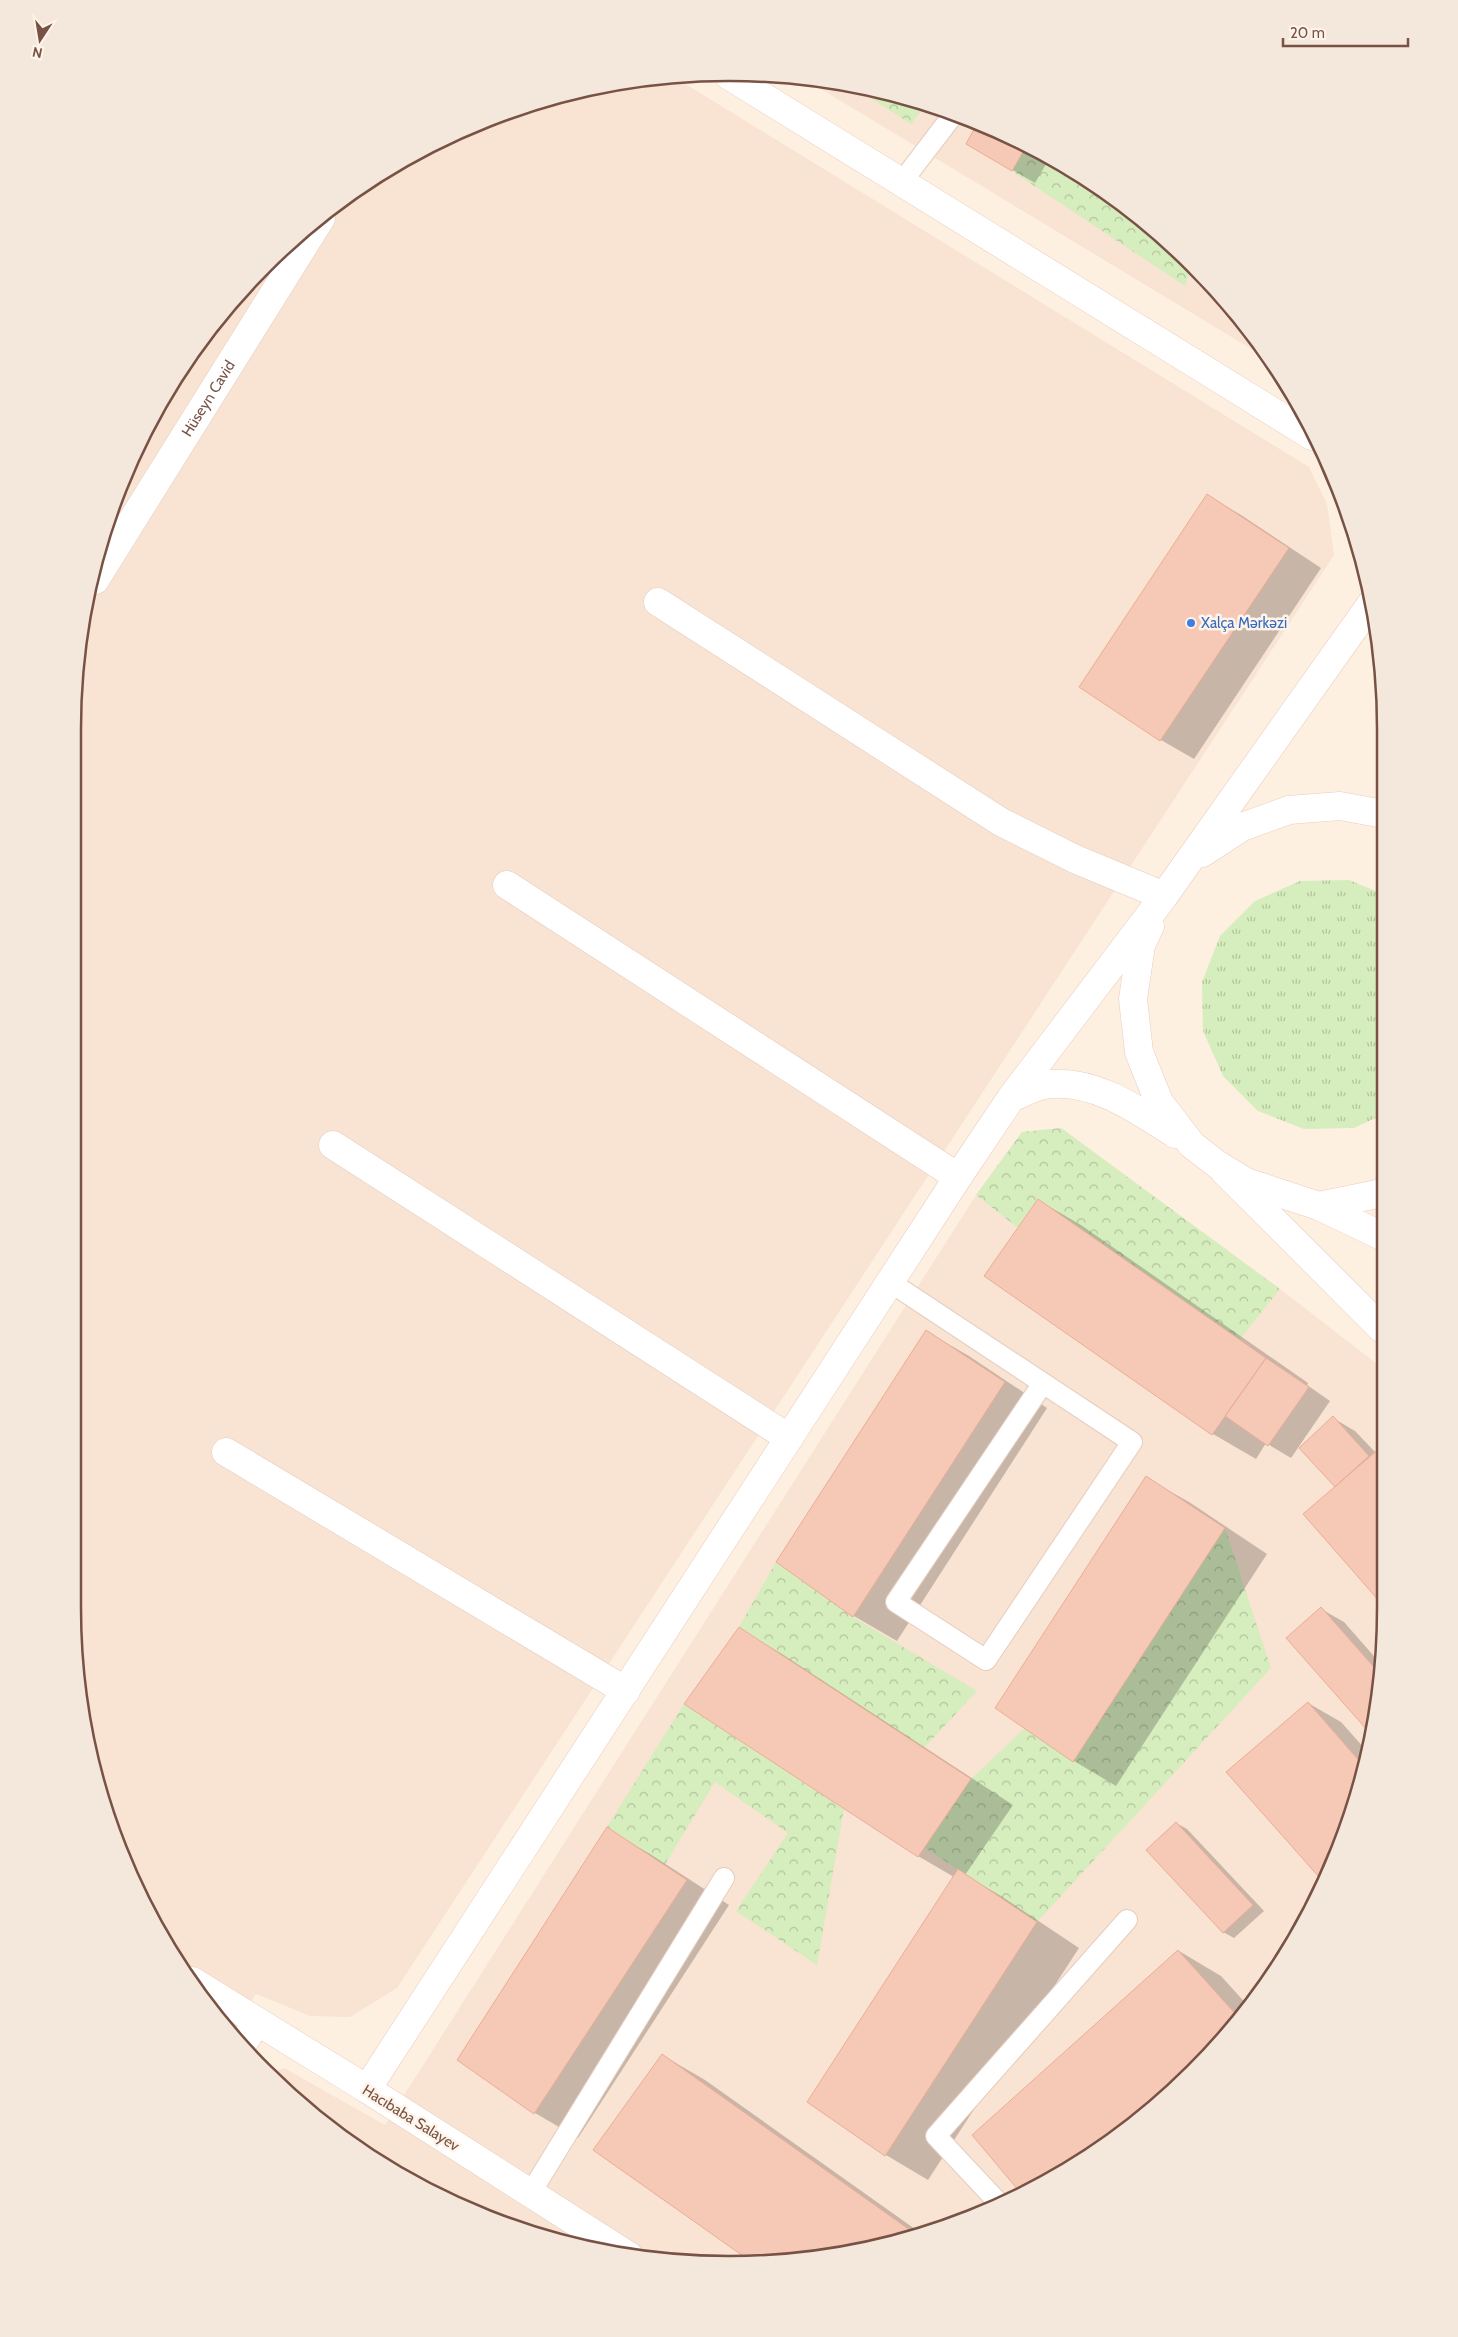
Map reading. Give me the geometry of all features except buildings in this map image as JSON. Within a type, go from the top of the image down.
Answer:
[{"type":"street","points":[[738,81],[1304,431]]},
{"type":"street","name":"Hüseyn Cavid","points":[[101,570],[310,235]]},
{"type":"street","points":[[658,602],[1001,822],[1075,860],[1164,896]]},
{"type":"street","points":[[367,2089],[1011,1098],[1164,896],[1365,612]]},
{"type":"street","points":[[1192,1145],[1159,1102],[1139,1052],[1133,998],[1141,945],[1164,896],[1199,855],[1242,827],[1289,810],[1340,806],[1377,813]]},
{"type":"street","points":[[507,885],[958,1177]]},
{"type":"street","points":[[1011,1098],[1042,1086],[1061,1084],[1081,1086],[1102,1093],[1142,1112],[1192,1145],[1218,1166],[1377,1324]]},
{"type":"street","points":[[333,1144],[789,1438]]},
{"type":"street","points":[[1218,1166],[1246,1182],[1319,1206],[1377,1234]]},
{"type":"street","points":[[1319,1206],[1377,1194]]},
{"type":"street","points":[[226,1452],[626,1691]]},
{"type":"street","name":"Hacıbaba Salayev","points":[[213,2000],[250,2032],[367,2089],[610,2244]]},
{"type":"lane","points":[[901,183],[949,120]]},
{"type":"lane","points":[[890,1282],[1043,1383],[1132,1442],[986,1660],[896,1602],[1043,1383]]},
{"type":"lane","points":[[530,2194],[724,1878]]},
{"type":"lane","points":[[994,2198],[936,2136],[1127,1920]]},
{"type":"shaded area","points":[[684,83],[1309,467],[1327,504],[1334,555],[397,1988],[350,2017],[310,2016],[256,1994],[235,2026],[190,1968],[168,1932],[148,1894],[116,1816],[103,1776],[87,1693],[81,1608],[81,729],[87,644],[103,561],[131,481],[148,443],[190,369],[242,302],[302,242],[369,190],[405,168],[481,131],[561,103],[644,87]]},
{"type":"shaded area","points":[[819,88],[897,103],[937,116],[1015,148],[1053,168],[1089,190],[1156,242],[1216,302],[1255,351]]},
{"type":"shaded area","points":[[1061,1128],[1280,1289],[1377,1364],[1377,1608],[1371,1693],[1364,1734],[1355,1776],[1327,1856],[1290,1932],[1268,1968],[1216,2035],[1187,2066],[1156,2095],[1089,2147],[1053,2169],[977,2206],[897,2234],[855,2243],[814,2250],[729,2256],[644,2250],[603,2243],[561,2234],[481,2206],[405,2169],[369,2147],[302,2095],[276,2071],[284,2068],[385,2125],[976,1195],[1022,1132]]},
{"type":"green space","points":[[870,97],[921,111],[911,124]]},
{"type":"green space","points":[[1023,152],[1089,190],[1156,242],[1187,271],[1189,273],[1185,286],[1012,171]]},
{"type":"green space","points":[[1349,880],[1377,892],[1377,1117],[1354,1128],[1304,1129],[1258,1111],[1223,1076],[1203,1031],[1202,982],[1220,936],[1255,901],[1300,881]]},
{"type":"green space","points":[[1061,1128],[1280,1289],[1240,1339],[1038,1199],[1018,1228],[976,1195],[1022,1132]]},
{"type":"green space","points":[[1225,1528],[1271,1668],[1037,1922],[925,1848],[971,1779],[1025,1728],[1073,1762]]},
{"type":"green space","points":[[776,1562],[853,1617],[977,1691],[924,1748],[739,1627]]},
{"type":"green space","points":[[684,1704],[844,1809],[817,1965],[736,1911],[788,1833],[715,1782],[664,1866],[607,1827]]},
{"type":"place","name":"Xalça Mərkəzi","points":[[1191,623]]}]
